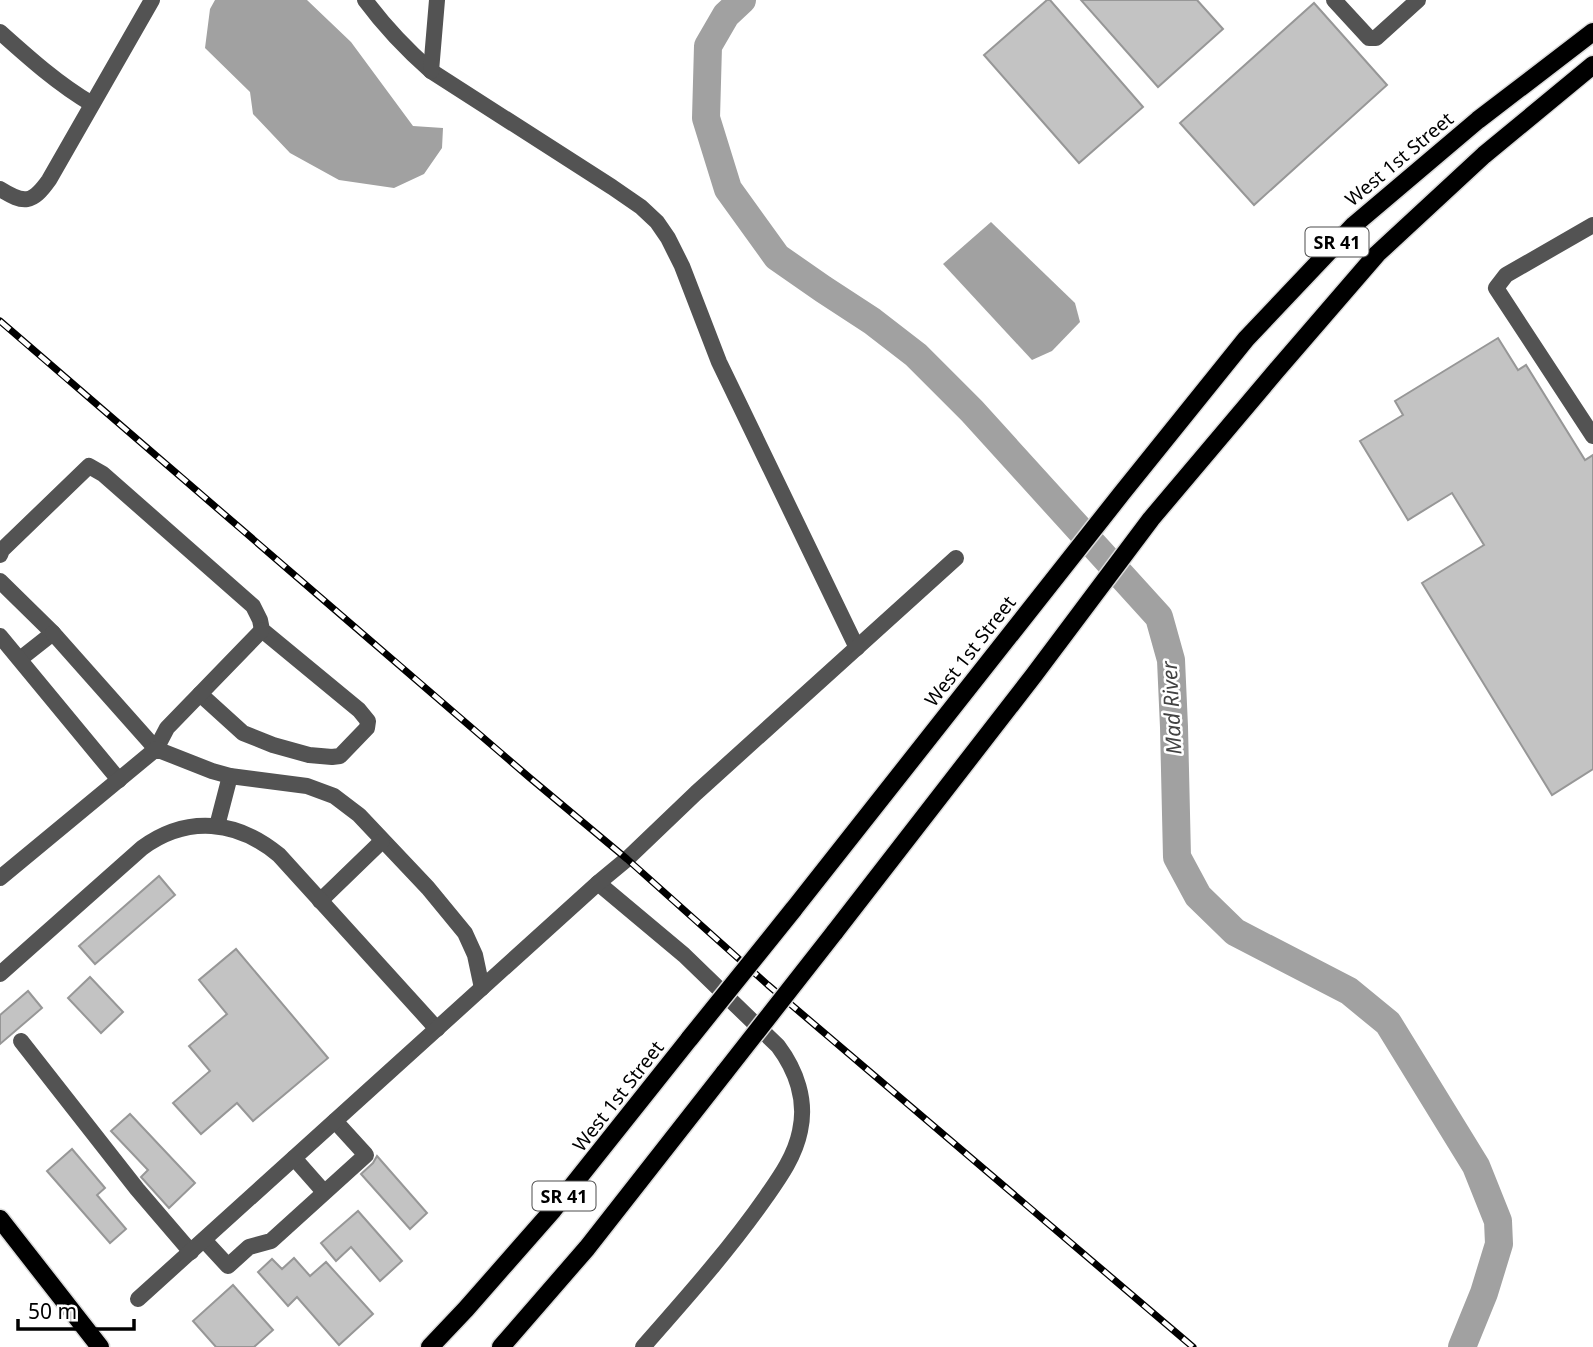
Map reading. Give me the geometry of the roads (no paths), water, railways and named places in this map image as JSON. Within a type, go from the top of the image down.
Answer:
[{"type":"main road","name":"West 1st Street","points":[[430,1347],[554,1210],[1246,339],[1354,225],[1478,120],[1593,32]]},
{"type":"main road","name":"SR 41","points":[[500,1347],[587,1248],[1034,675],[1151,519],[1276,371],[1377,254],[1484,155],[1593,65]]},
{"type":"main road","points":[[0,1219],[100,1347]]},
{"type":"street","points":[[0,189],[23,200],[40,194],[152,0]]},
{"type":"street","points":[[365,0],[384,26],[431,71],[612,187],[657,222],[682,266],[719,362],[858,648]]},
{"type":"street","points":[[431,71],[437,0]]},
{"type":"street","points":[[1341,3],[1368,38],[1376,38],[1418,0]]},
{"type":"street","points":[[0,32],[46,72],[92,104]]},
{"type":"street","points":[[1593,225],[1506,275],[1496,288],[1593,436]]},
{"type":"street","points":[[0,555],[2,550],[89,466],[103,474],[253,606],[262,630],[359,710],[368,722],[367,728],[340,756],[309,755],[273,746],[243,733],[200,694]]},
{"type":"street","points":[[138,1299],[627,859],[696,793],[956,558]]},
{"type":"street","points":[[0,580],[53,633],[156,749],[230,776],[307,786],[334,796],[359,815],[428,888],[465,933],[475,955],[482,988]]},
{"type":"street","points":[[0,878],[156,749],[167,728],[262,630]]},
{"type":"street","points":[[20,659],[53,633]]},
{"type":"street","points":[[0,636],[120,779]]},
{"type":"street","points":[[217,826],[230,776]]},
{"type":"street","points":[[0,974],[156,837],[190,826],[217,826],[251,836],[279,855],[437,1029]]},
{"type":"street","points":[[320,901],[382,841]]},
{"type":"street","points":[[598,883],[684,955],[778,1046],[795,1073],[802,1112],[797,1142],[780,1176],[720,1258],[643,1347]]},
{"type":"street","points":[[21,1041],[137,1189],[191,1252]]},
{"type":"street","points":[[204,1240],[228,1266],[249,1247],[271,1241],[366,1155],[335,1121]]},
{"type":"street","points":[[294,1158],[324,1192]]},
{"type":"waterway","name":"Mad River","points":[[742,0],[726,15],[708,46],[706,118],[728,189],[777,257],[872,321],[916,355],[972,411],[1159,617],[1171,660],[1177,857],[1198,896],[1235,932],[1349,991],[1388,1023],[1476,1166],[1498,1221],[1499,1244],[1484,1293],[1462,1347]]},
{"type":"railway","points":[[0,321],[627,859],[768,985],[1193,1347]]}]
